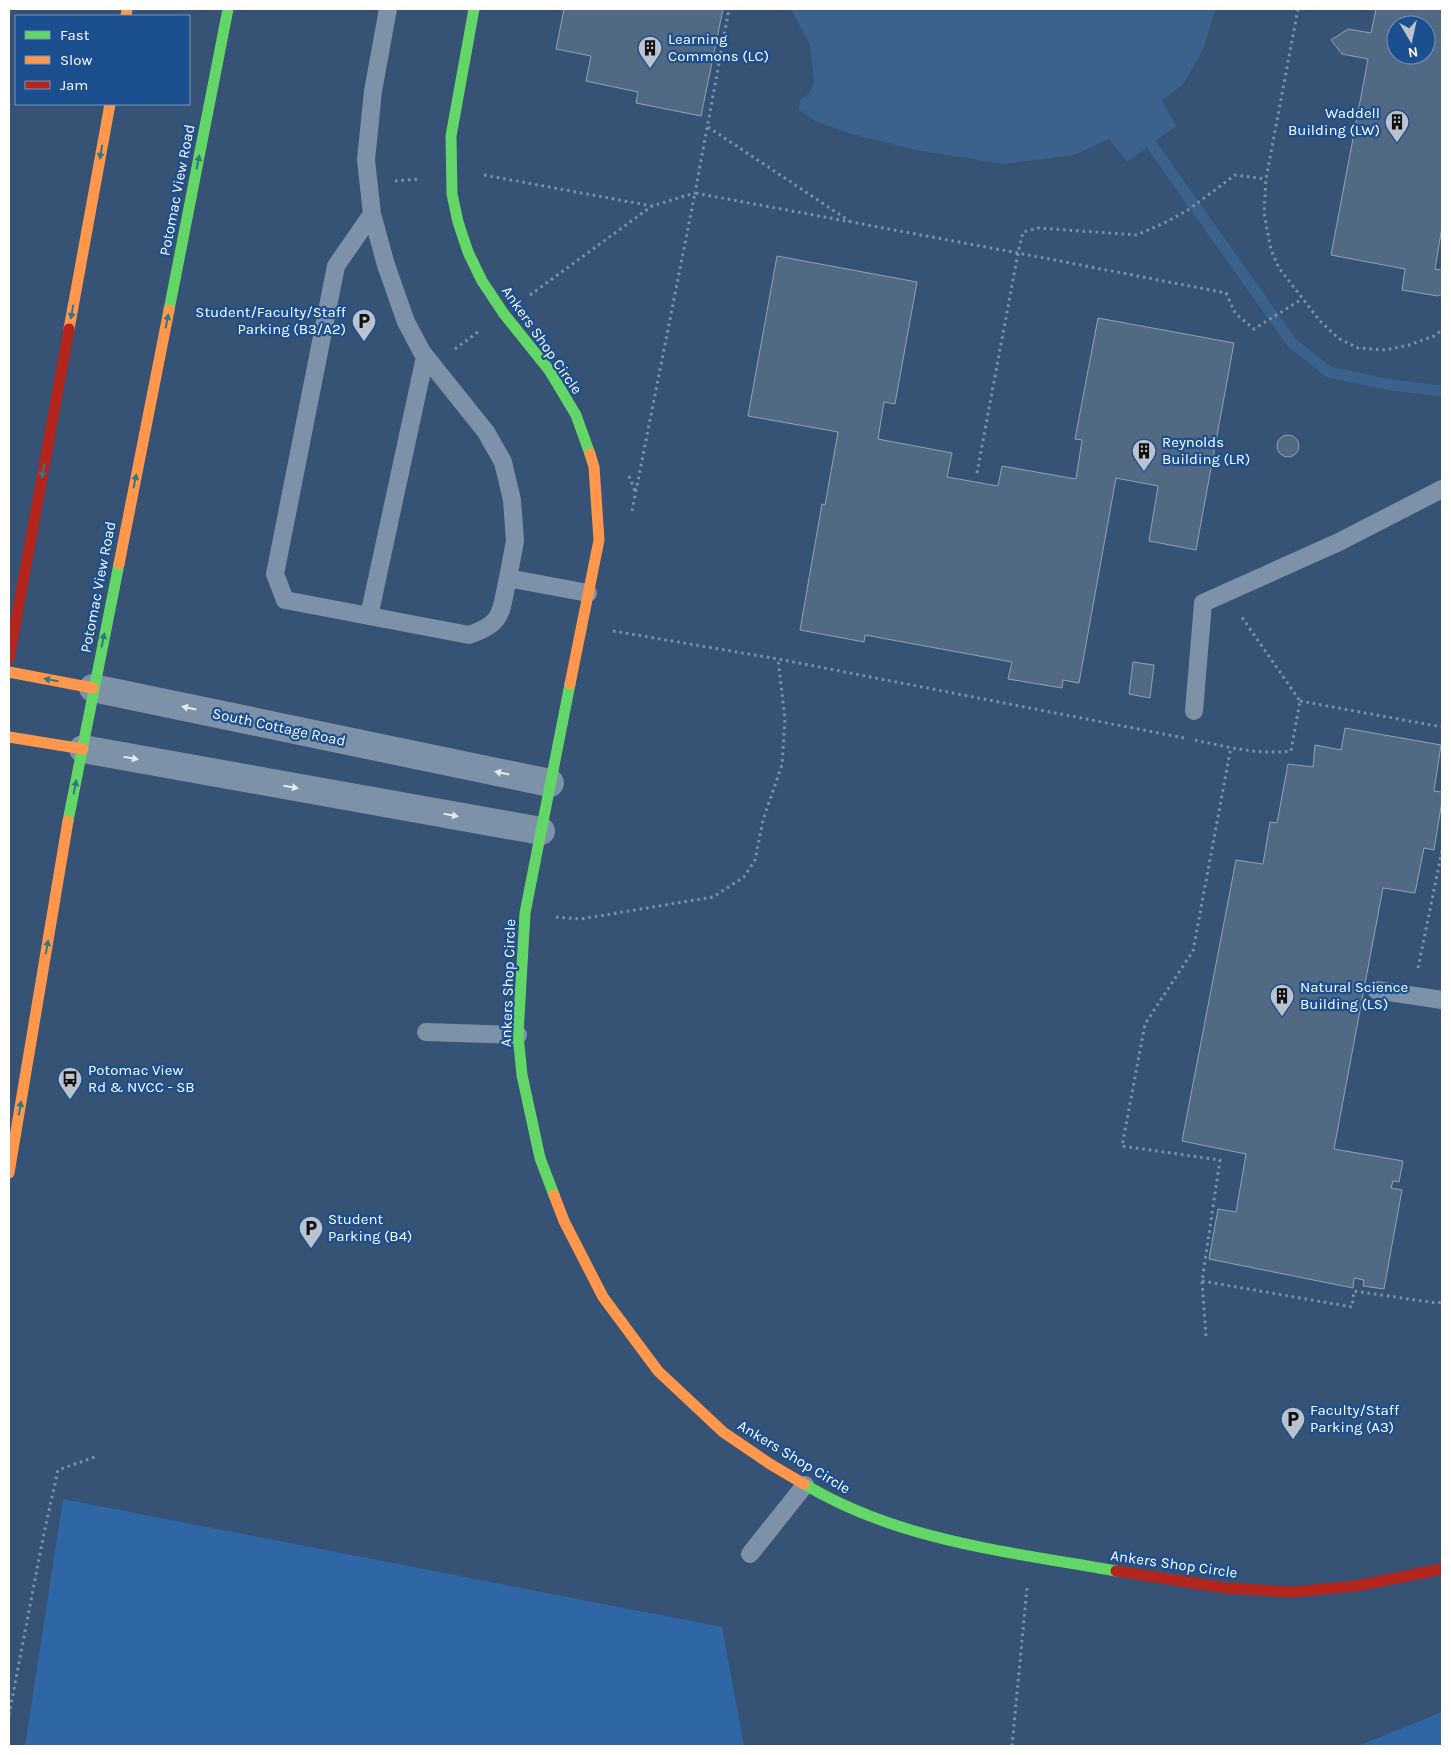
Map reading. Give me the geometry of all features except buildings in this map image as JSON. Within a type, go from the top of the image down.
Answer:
[{"type":"street","name":"Potomac View Road","points":[[9,1173],[69,816],[228,9]]},
{"type":"street","name":"Ankers Shop Circle","points":[[474,9],[450,136],[452,194],[458,222],[468,252],[482,281],[504,314],[549,370],[576,415],[594,467],[598,540],[525,913],[518,1034],[522,1075],[540,1158],[564,1221],[603,1298],[658,1372],[723,1432],[770,1464],[820,1494],[878,1520],[940,1539],[1138,1576],[1226,1588],[1292,1592],[1356,1586],[1442,1569]]},
{"type":"street","points":[[9,659],[110,105]]},
{"type":"street","name":"South Cottage Road","points":[[9,672],[550,783]]},
{"type":"street","points":[[9,737],[541,831]]},
{"type":"lane","points":[[372,214],[336,266],[275,574],[285,600],[469,635],[486,629],[499,618],[515,541],[512,500],[503,462],[486,432],[425,357],[406,322],[386,265],[372,214],[366,160],[373,91],[388,9]]},
{"type":"lane","points":[[369,616],[425,357]]},
{"type":"lane","points":[[1194,711],[1203,603],[1339,542],[1442,489]]},
{"type":"lane","points":[[508,578],[588,593]]},
{"type":"lane","points":[[1376,990],[1442,1000]]},
{"type":"lane","points":[[426,1032],[518,1034]]},
{"type":"lane","points":[[750,1554],[805,1485]]},
{"type":"path","points":[[630,520],[708,127],[729,9]]},
{"type":"path","points":[[1298,9],[1266,180],[1264,213],[1271,250],[1279,268],[1320,321],[1338,338],[1358,348],[1385,350],[1409,345],[1434,336],[1442,330]]},
{"type":"path","points":[[708,127],[853,223]]},
{"type":"path","points":[[479,174],[652,206]]},
{"type":"path","points":[[977,473],[1023,232],[1038,228],[1137,235],[1188,210],[1235,175],[1266,180]]},
{"type":"path","points":[[387,181],[416,179]]},
{"type":"path","points":[[524,299],[652,206],[695,193],[1226,293],[1235,314],[1254,329],[1302,298]]},
{"type":"path","points":[[450,352],[479,331]]},
{"type":"path","points":[[628,474],[636,492]]},
{"type":"path","points":[[1225,593],[1300,701],[1442,727]]},
{"type":"path","points":[[610,630],[778,659],[1231,748],[1276,753],[1291,751],[1300,701]]},
{"type":"path","points":[[551,917],[581,919],[714,897],[744,877],[755,860],[763,820],[782,765],[785,719],[778,659]]},
{"type":"path","points":[[1206,1336],[1202,1281],[1220,1160],[1122,1146],[1145,1024],[1193,951],[1231,748]]},
{"type":"path","points":[[1412,995],[1442,850]]},
{"type":"path","points":[[1202,1281],[1352,1307],[1354,1291],[1436,1303],[1442,1302]]},
{"type":"path","points":[[9,1715],[42,1538],[58,1470],[95,1457]]},
{"type":"path","points":[[1012,1746],[1028,1576],[1032,1556]]},
{"type":"shaded area","points":[[792,9],[1215,9],[1204,48],[1184,83],[1162,101],[1176,126],[1127,162],[1109,139],[1074,155],[1004,164],[921,151],[851,134],[815,121],[799,110],[800,100],[809,94],[814,84],[810,45]]},
{"type":"shaded area","points":[[63,1499],[722,1627],[744,1746],[25,1746]]},
{"type":"shaded area","points":[[1442,1712],[1442,1746],[1358,1746]]},
{"type":"waterway","points":[[1151,144],[1292,343],[1329,372],[1391,385],[1442,391]]},
{"type":"traffic: fast","points":[[169,310],[228,9]]},
{"type":"traffic: fast","points":[[474,9],[451,136],[452,194],[458,222],[468,252],[482,281],[504,314],[549,370],[576,415],[590,454]]},
{"type":"traffic: fast","points":[[68,821],[119,564]]},
{"type":"traffic: fast","points":[[554,1195],[540,1158],[522,1075],[518,1035],[525,913],[570,684]]},
{"type":"traffic: fast","points":[[804,1484],[840,1503],[916,1532],[995,1550],[1116,1571]]},
{"type":"traffic: slow","points":[[126,15],[127,9]]},
{"type":"traffic: slow","points":[[69,329],[110,105]]},
{"type":"traffic: slow","points":[[119,564],[169,310]]},
{"type":"traffic: slow","points":[[570,684],[599,540],[594,467],[590,454]]},
{"type":"traffic: slow","points":[[9,672],[93,688]]},
{"type":"traffic: slow","points":[[9,737],[83,749]]},
{"type":"traffic: slow","points":[[9,1173],[68,821]]},
{"type":"traffic: slow","points":[[554,1195],[564,1221],[603,1297],[658,1371],[723,1432],[770,1464],[804,1484]]},
{"type":"traffic: jam","points":[[9,659],[69,329]]},
{"type":"traffic: jam","points":[[1116,1571],[1226,1588],[1292,1592],[1356,1586],[1442,1569]]},
{"type":"place","name":"Learning Commons (LC)","points":[[650,69]]},
{"type":"place","name":"Waddell Building (LW)","points":[[1397,143]]},
{"type":"place","name":"Student/Faculty/Staff Parking (B3/A2)","points":[[364,342]]},
{"type":"place","name":"Reynolds Building (LR)","points":[[1144,472]]},
{"type":"place","name":"Natural Science Building (LS)","points":[[1282,1017]]},
{"type":"place","name":"Potomac View Rd & NVCC - SB","points":[[70,1100]]},
{"type":"place","name":"Student Parking (B4)","points":[[311,1249]]},
{"type":"place","name":"Faculty/Staff Parking (A3)","points":[[1293,1440]]}]
